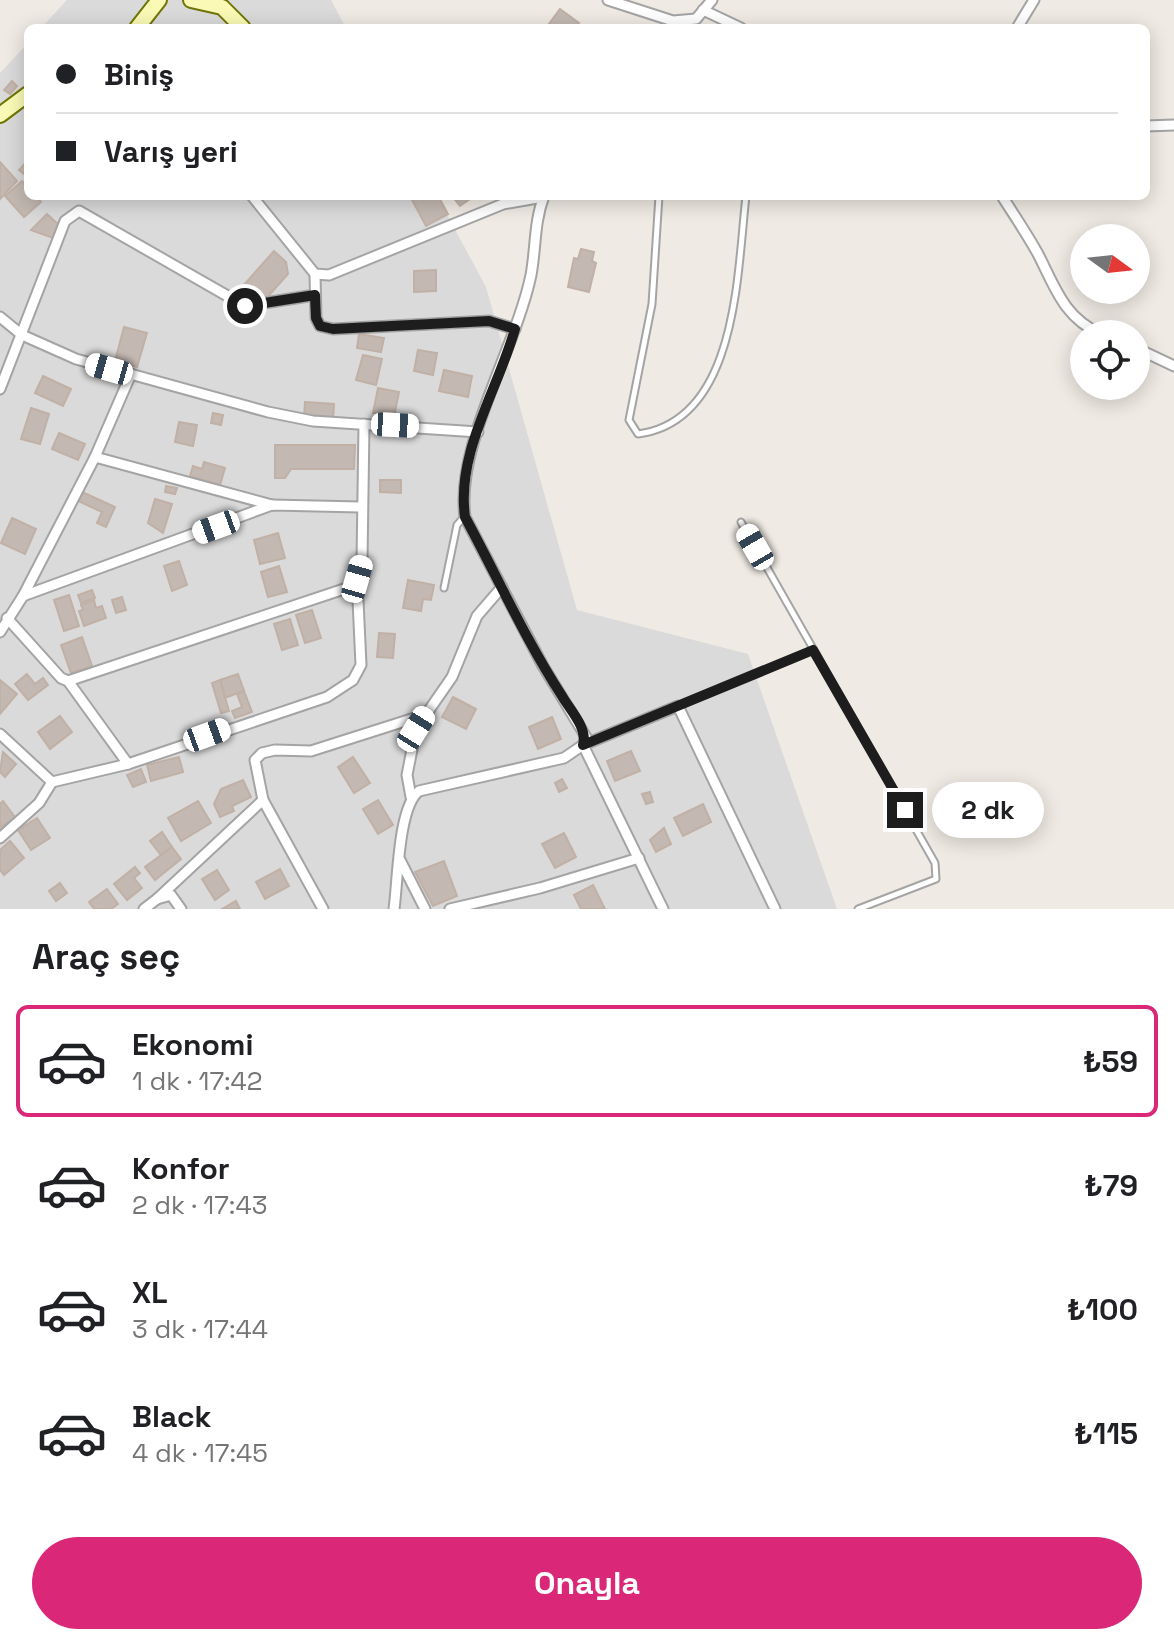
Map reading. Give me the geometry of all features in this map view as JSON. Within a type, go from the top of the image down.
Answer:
[{"type":"street","points":[[141,24],[156,9],[159,0]]},
{"type":"street","points":[[191,0],[222,7],[239,24]]},
{"type":"street","points":[[608,0],[673,21],[694,23],[712,0]]},
{"type":"street","points":[[1019,24],[1034,0]]},
{"type":"street","points":[[703,10],[733,24]]},
{"type":"street","points":[[0,115],[24,97]]},
{"type":"street","points":[[1150,126],[1174,125]]},
{"type":"street","points":[[255,200],[315,274],[316,318],[320,326],[333,329],[489,321],[515,329]]},
{"type":"street","points":[[315,274],[346,269],[503,204],[524,200]]},
{"type":"street","points":[[543,200],[537,217],[531,274],[478,432],[462,495],[465,517],[543,666],[580,725],[586,737],[583,745],[663,909]]},
{"type":"street","points":[[1004,200],[1038,254],[1059,301],[1078,320]]},
{"type":"street","points":[[0,389],[65,221],[79,211],[245,306],[315,295]]},
{"type":"street","points":[[0,317],[22,335],[76,359],[298,418],[478,432]]},
{"type":"street","points":[[1150,355],[1174,366]]},
{"type":"street","points":[[0,632],[23,596],[95,457],[131,374]]},
{"type":"street","points":[[0,838],[39,803],[52,782],[128,764],[327,697],[353,680],[361,665],[357,579],[362,562],[360,507],[364,424]]},
{"type":"street","points":[[95,457],[272,505],[360,507]]},
{"type":"street","points":[[23,596],[272,505]]},
{"type":"street","points":[[68,681],[347,588],[357,579]]},
{"type":"street","points":[[394,909],[411,797],[407,775],[416,729],[452,677],[477,616],[502,587]]},
{"type":"street","points":[[7,618],[61,678],[68,681],[128,764]]},
{"type":"street","points":[[411,797],[419,791],[564,758],[583,745],[678,706],[775,909]]},
{"type":"street","points":[[323,909],[263,800],[255,760],[262,753],[311,751],[424,715]]},
{"type":"street","points":[[0,734],[52,782]]},
{"type":"street","points":[[144,909],[263,800]]},
{"type":"street","points":[[450,909],[540,888],[639,858]]},
{"type":"street","points":[[400,860],[425,909]]},
{"type":"street","points":[[157,899],[171,895],[181,909]]},
{"type":"lane","points":[[659,200],[652,304],[629,420],[638,434],[660,431],[691,406],[715,377],[734,307],[746,200]]},
{"type":"lane","points":[[444,588],[457,525],[465,517]]},
{"type":"lane","points":[[741,522],[935,863],[936,879],[858,909]]},
{"type":"lane","points":[[678,706],[813,650]]},
{"type":"shaded area","points":[[67,0],[331,0],[344,24],[45,24]]},
{"type":"shaded area","points":[[24,47],[24,200],[439,200],[486,287],[577,610],[748,654],[837,909],[0,909],[0,73]]},
{"type":"building","points":[[560,9],[579,23],[578,24],[549,24]]},
{"type":"building","points":[[12,81],[17,86],[10,94],[4,90]]},
{"type":"building","points":[[0,162],[17,181],[0,199]]},
{"type":"building","points":[[22,181],[24,200],[41,202],[24,217],[5,196]]},
{"type":"building","points":[[412,200],[440,200],[448,214],[426,226]]},
{"type":"building","points":[[47,214],[58,224],[53,238],[31,230]]},
{"type":"building","points":[[581,249],[594,252],[592,261],[596,263],[589,292],[568,287],[574,258],[578,259]]},
{"type":"building","points":[[274,251],[286,262],[288,274],[262,303],[243,286]]},
{"type":"building","points":[[436,270],[436,291],[414,292],[414,271]]},
{"type":"building","points":[[124,327],[147,333],[137,367],[115,361]]},
{"type":"building","points":[[359,334],[384,338],[381,352],[357,348]]},
{"type":"building","points":[[418,350],[437,353],[433,375],[414,371]]},
{"type":"building","points":[[363,355],[382,359],[376,385],[356,380]]},
{"type":"building","points":[[444,370],[472,376],[468,397],[439,391]]},
{"type":"building","points":[[43,376],[71,389],[63,406],[35,393]]},
{"type":"building","points":[[378,388],[399,392],[394,417],[373,413]]},
{"type":"building","points":[[305,402],[334,404],[333,420],[304,418]]},
{"type":"building","points":[[31,408],[49,414],[40,444],[21,439]]},
{"type":"building","points":[[213,413],[223,415],[221,425],[211,423]]},
{"type":"building","points":[[179,422],[197,425],[193,446],[175,442]]},
{"type":"building","points":[[59,433],[85,444],[78,460],[52,449]]},
{"type":"building","points":[[275,445],[355,445],[354,469],[291,469],[285,478],[275,478]]},
{"type":"building","points":[[204,462],[225,468],[220,485],[190,476],[193,466],[202,469]]},
{"type":"building","points":[[380,480],[401,480],[401,493],[380,492]]},
{"type":"building","points":[[166,486],[177,488],[175,494],[165,492]]},
{"type":"building","points":[[80,491],[115,507],[106,527],[97,523],[102,512],[76,500]]},
{"type":"building","points":[[155,499],[172,504],[163,533],[148,523]]},
{"type":"building","points":[[12,518],[36,529],[25,554],[1,543]]},
{"type":"building","points":[[278,533],[285,558],[260,564],[254,540]]},
{"type":"building","points":[[179,561],[187,585],[172,591],[164,566]]},
{"type":"building","points":[[279,566],[287,592],[268,597],[261,572]]},
{"type":"building","points":[[408,580],[434,585],[431,600],[423,599],[421,611],[403,608]]},
{"type":"building","points":[[92,590],[95,598],[81,603],[78,595]]},
{"type":"building","points":[[69,595],[79,626],[64,631],[54,600]]},
{"type":"building","points":[[122,597],[126,610],[116,613],[112,600]]},
{"type":"building","points":[[94,600],[96,608],[102,606],[106,618],[84,626],[79,611],[83,610],[81,605]]},
{"type":"building","points":[[312,610],[321,638],[305,643],[296,615]]},
{"type":"building","points":[[290,619],[298,645],[282,650],[274,624]]},
{"type":"building","points":[[379,633],[395,634],[393,658],[377,657]]},
{"type":"building","points":[[82,637],[92,666],[71,673],[61,645]]},
{"type":"building","points":[[27,674],[35,684],[43,678],[48,685],[28,700],[15,684]]},
{"type":"building","points":[[238,674],[244,691],[225,698],[220,680]]},
{"type":"building","points":[[0,680],[17,694],[0,714]]},
{"type":"building","points":[[220,680],[229,711],[221,713],[212,683]]},
{"type":"building","points":[[244,691],[252,712],[235,718],[232,711],[242,707],[237,694]]},
{"type":"building","points":[[453,697],[476,709],[466,729],[442,717]]},
{"type":"building","points":[[60,716],[72,732],[50,749],[38,732]]},
{"type":"building","points":[[552,717],[561,739],[538,749],[529,727]]},
{"type":"building","points":[[631,751],[640,771],[615,781],[607,761]]},
{"type":"building","points":[[3,752],[16,764],[5,777],[0,772]]},
{"type":"building","points":[[179,757],[183,772],[151,781],[147,765]]},
{"type":"building","points":[[353,757],[370,783],[354,793],[338,767]]},
{"type":"building","points":[[141,769],[146,782],[133,787],[127,775]]},
{"type":"building","points":[[562,779],[567,788],[559,792],[555,783]]},
{"type":"building","points":[[243,780],[251,797],[232,806],[234,811],[220,817],[214,804],[221,789]]},
{"type":"building","points":[[650,792],[653,802],[646,804],[642,794]]},
{"type":"building","points":[[378,800],[393,825],[378,834],[363,809]]},
{"type":"building","points":[[3,801],[15,817],[0,828],[0,804]]},
{"type":"building","points":[[198,801],[211,823],[181,841],[168,818]]},
{"type":"building","points":[[703,804],[711,822],[683,836],[674,818]]},
{"type":"building","points":[[37,818],[50,838],[31,850],[18,830]]},
{"type":"building","points":[[664,828],[671,844],[656,852],[650,840]]},
{"type":"building","points":[[162,832],[172,847],[161,855],[150,841]]},
{"type":"building","points":[[564,833],[576,857],[555,868],[542,844]]},
{"type":"building","points":[[10,841],[24,858],[4,875],[0,870],[0,850]]},
{"type":"building","points":[[172,847],[181,859],[155,880],[145,867]]},
{"type":"building","points":[[444,861],[457,896],[433,906],[415,872]]},
{"type":"building","points":[[135,867],[140,873],[134,878],[142,888],[127,900],[114,884]]},
{"type":"building","points":[[280,869],[289,886],[265,899],[256,882]]},
{"type":"building","points":[[217,870],[229,890],[215,900],[202,879]]},
{"type":"building","points":[[60,883],[67,893],[56,901],[49,891]]},
{"type":"building","points":[[593,885],[605,909],[581,909],[574,895]]},
{"type":"building","points":[[107,889],[118,904],[111,909],[94,909],[89,902]]},
{"type":"building","points":[[236,901],[240,909],[222,909]]},
{"type":"route","points":[[245,306],[315,295],[316,318],[320,326],[333,329],[489,321],[515,329],[471,455],[462,495],[465,517],[543,666],[580,725],[586,737],[583,745],[813,650],[905,810]]}]
